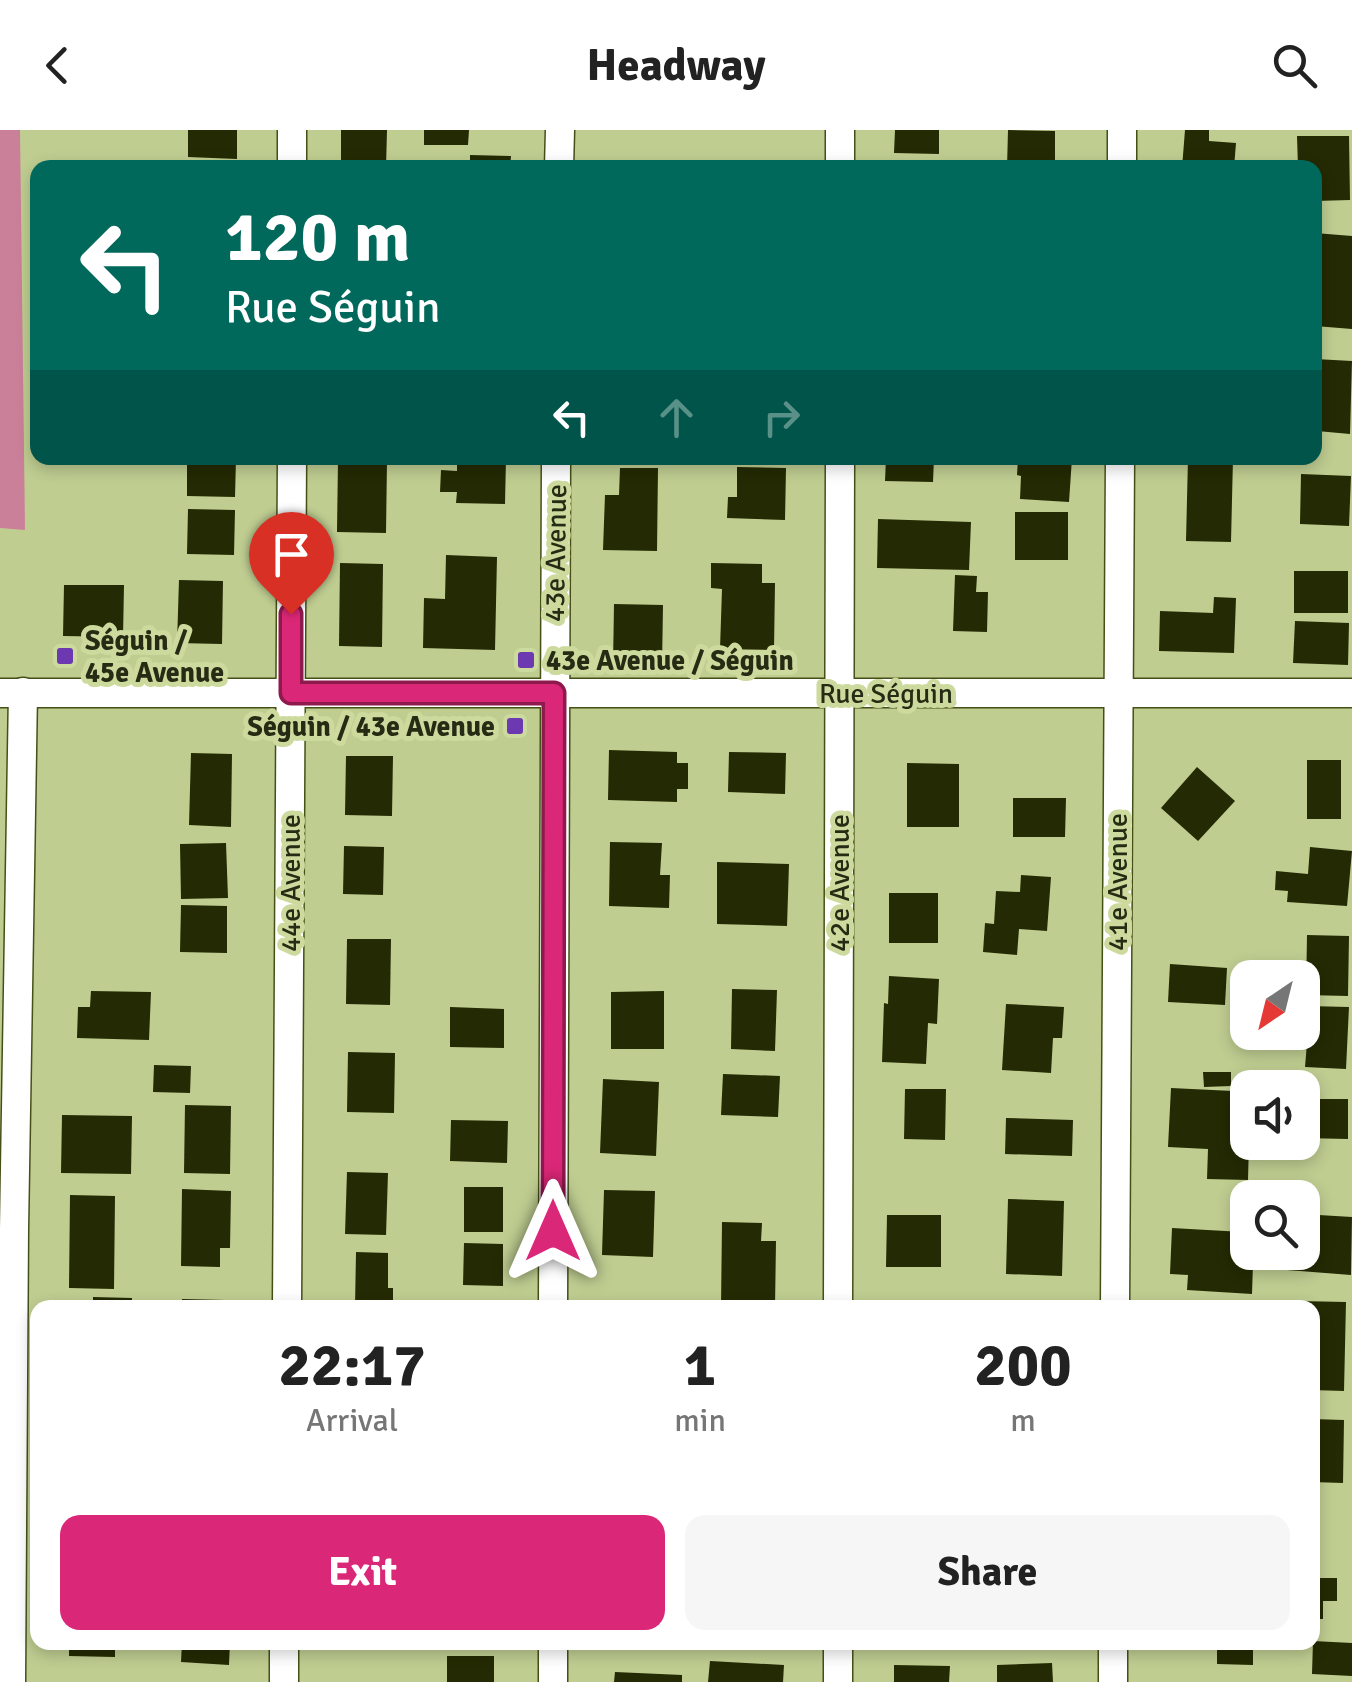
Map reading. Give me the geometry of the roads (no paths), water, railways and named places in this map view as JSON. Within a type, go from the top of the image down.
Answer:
[{"type":"street","points":[[292,130],[292,160]]},
{"type":"street","points":[[559,160],[560,130]]},
{"type":"street","points":[[840,130],[840,160]]},
{"type":"street","points":[[1122,130],[1122,160]]},
{"type":"street","name":"44e Avenue","points":[[287,1300],[292,465]]},
{"type":"street","name":"43e Avenue","points":[[553,1300],[556,465]]},
{"type":"street","name":"42e Avenue","points":[[838,1300],[840,465]]},
{"type":"street","name":"41e Avenue","points":[[1115,1300],[1120,465]]},
{"type":"street","points":[[11,1682],[12,692]]},
{"type":"street","name":"Rue Séguin","points":[[12,692],[1352,693]]},
{"type":"street","points":[[284,1650],[284,1682]]},
{"type":"street","points":[[553,1650],[553,1682]]},
{"type":"street","points":[[838,1650],[838,1682]]},
{"type":"street","points":[[1113,1650],[1113,1682]]},
{"type":"place","name":"Séguin / 45e Avenue","points":[[65,656]]},
{"type":"place","name":"43e Avenue / Séguin","points":[[526,660]]},
{"type":"place","name":"Séguin / 43e Avenue","points":[[515,726]]}]
